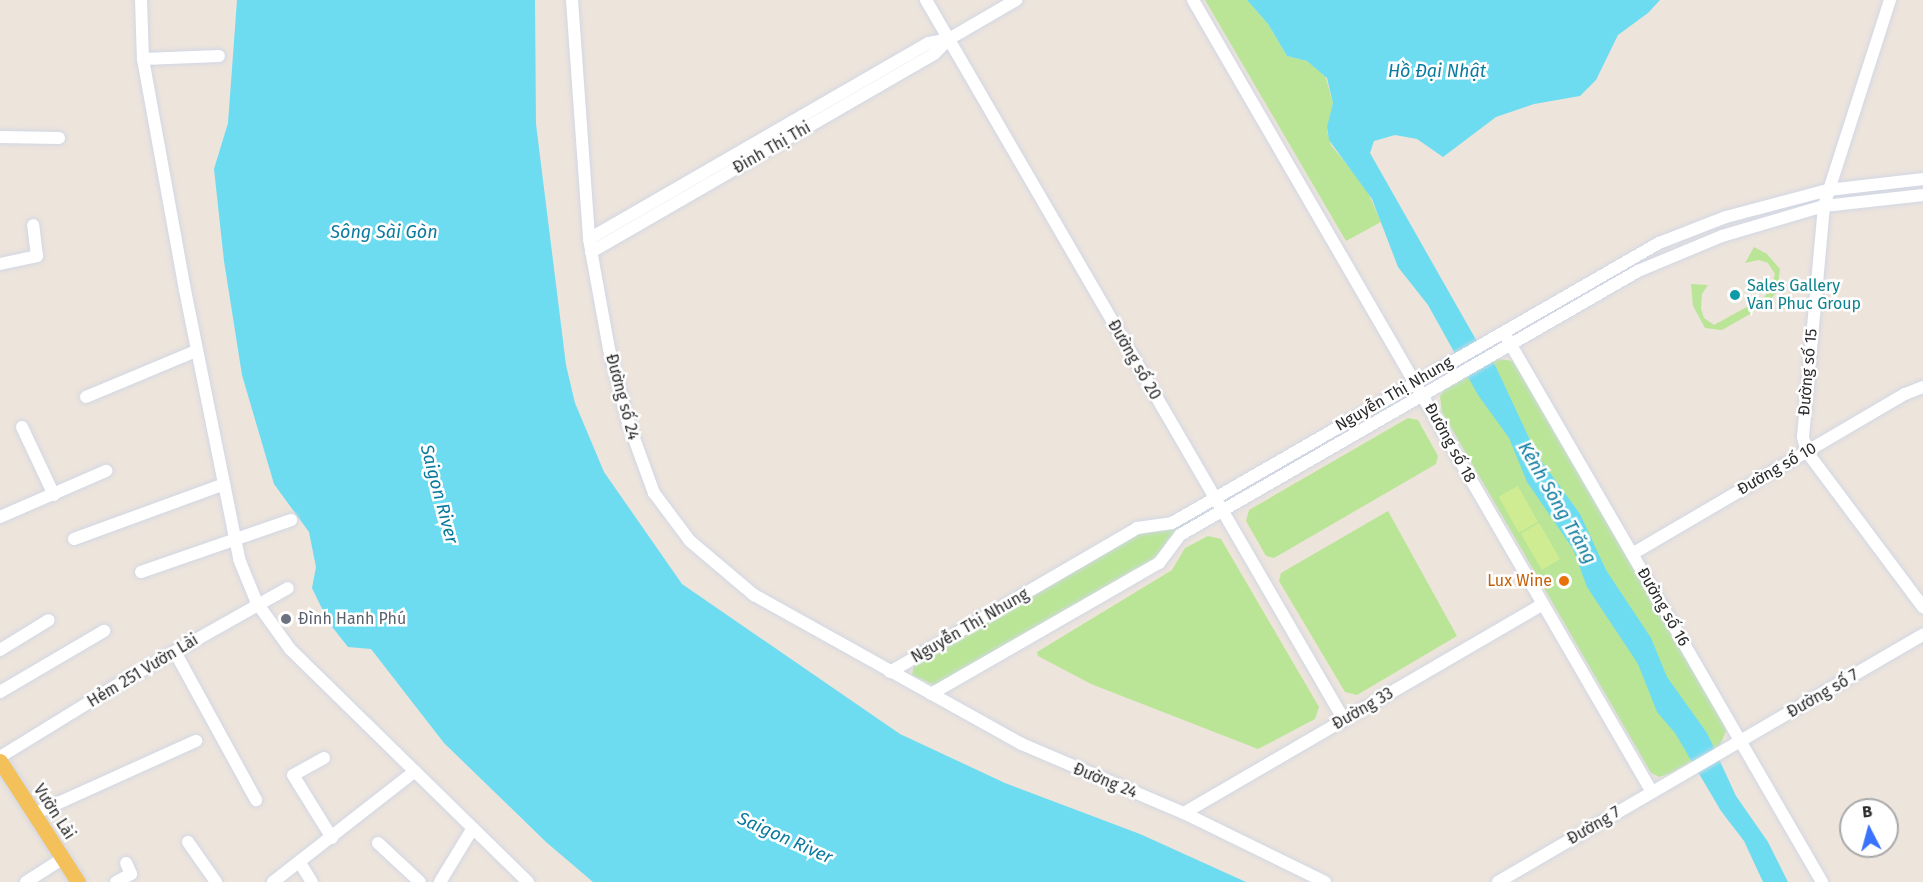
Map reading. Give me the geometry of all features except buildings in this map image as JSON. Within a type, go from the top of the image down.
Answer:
[{"type":"main road","name":"Vườn Lài","points":[[0,759],[78,882]]},
{"type":"street","points":[[141,0],[143,59],[196,351],[234,538],[257,603],[290,649],[528,882]]},
{"type":"street","name":"Đường số 24","points":[[572,0],[589,239],[617,389],[638,455],[668,514],[713,564],[754,595],[890,672]]},
{"type":"street","name":"Đường số 20","points":[[926,0],[1221,512],[1344,720]]},
{"type":"street","name":"Đinh Thị Thi","points":[[591,252],[935,53],[949,39],[1016,0]]},
{"type":"street","name":"Đường số 18","points":[[1192,0],[1422,394],[1541,605],[1652,792]]},
{"type":"street","name":"Đường số 15","points":[[1890,0],[1824,206],[1803,422],[1807,452],[1923,607]]},
{"type":"street","name":"Đinh Thị Thi","points":[[589,239],[929,43],[949,39]]},
{"type":"street","points":[[143,59],[219,56]]},
{"type":"street","points":[[0,136],[58,138]]},
{"type":"street","name":"Nguyễn Thị Nhung","points":[[890,672],[1137,528],[1172,523],[1626,260],[1679,235],[1726,217],[1828,190],[1923,179]]},
{"type":"street","name":"Nguyễn Thị Nhung","points":[[931,694],[1159,562],[1180,535],[1492,354],[1676,253],[1824,206],[1923,195]]},
{"type":"street","points":[[0,264],[35,258],[33,225]]},
{"type":"street","name":"Đường số 16","points":[[1503,331],[1822,882]]},
{"type":"street","points":[[86,397],[196,351]]},
{"type":"street","name":"Đường số 10","points":[[1632,554],[1905,394],[1923,387]]},
{"type":"street","points":[[22,427],[54,495]]},
{"type":"street","points":[[0,517],[106,471]]},
{"type":"street","points":[[75,539],[224,484]]},
{"type":"street","points":[[141,572],[291,520]]},
{"type":"street","name":"Hẻm 251 Vườn Lài","points":[[0,759],[257,603],[288,588]]},
{"type":"street","name":"Đường 33","points":[[1184,813],[1541,605]]},
{"type":"street","points":[[0,650],[49,620]]},
{"type":"street","points":[[0,692],[104,631]]},
{"type":"street","name":"Đường số 7","points":[[1689,770],[1923,635]]},
{"type":"street","points":[[175,652],[256,800]]},
{"type":"street","name":"Đường 24","points":[[890,672],[1054,760],[1184,813],[1324,882]]},
{"type":"street","points":[[34,814],[196,741]]},
{"type":"street","points":[[324,758],[293,775],[332,838]]},
{"type":"street","name":"Đường 7","points":[[1498,882],[1689,770]]},
{"type":"street","points":[[273,882],[415,771]]},
{"type":"street","points":[[440,882],[473,828]]},
{"type":"street","points":[[188,842],[216,882]]},
{"type":"street","points":[[378,843],[420,882]]},
{"type":"street","points":[[26,882],[62,859]]},
{"type":"street","points":[[116,882],[130,875],[126,863]]},
{"type":"street","points":[[300,863],[312,882]]},
{"type":"green space","points":[[1205,0],[1247,0],[1268,24],[1287,56],[1307,61],[1325,75],[1333,103],[1327,131],[1331,145],[1366,188],[1381,222],[1346,241]]},
{"type":"green space","points":[[1754,247],[1767,254],[1780,269],[1777,292],[1764,306],[1722,330],[1705,328],[1693,306],[1691,284],[1708,285],[1702,294],[1701,309],[1704,318],[1714,325],[1763,298],[1771,289],[1775,274],[1768,263],[1759,260],[1745,263]]},
{"type":"green space","points":[[1499,359],[1514,361],[1727,729],[1720,745],[1669,774],[1659,777],[1651,773],[1442,412],[1440,396],[1447,386]]},
{"type":"green space","points":[[1393,401],[1395,405],[1238,484],[1236,481]]},
{"type":"green space","points":[[1408,418],[1418,420],[1438,456],[1436,464],[1274,558],[1266,556],[1246,521],[1249,510]]},
{"type":"green space","points":[[1518,486],[1538,522],[1519,533],[1499,497]]},
{"type":"green space","points":[[1388,511],[1457,636],[1357,695],[1345,692],[1279,581],[1281,573]]},
{"type":"green space","points":[[1190,519],[1190,523],[1168,539],[1157,557],[936,686],[912,675],[914,664],[1139,533],[1169,530]]},
{"type":"green space","points":[[1539,523],[1560,559],[1542,570],[1521,534]]},
{"type":"green space","points":[[1208,536],[1221,539],[1319,707],[1315,719],[1258,749],[1091,684],[1038,656],[1037,652],[1172,570],[1185,548]]},
{"type":"water","name":"Sông Sài Gòn","points":[[237,0],[535,0],[536,124],[566,365],[575,403],[604,472],[682,584],[900,734],[1005,783],[1140,834],[1246,882],[593,882],[546,842],[444,743],[371,649],[348,647],[329,623],[312,588],[316,567],[309,532],[274,484],[242,375],[224,261],[214,169],[228,123]]},
{"type":"water","name":"Hồ Đại Nhật","points":[[1247,0],[1660,0],[1648,13],[1618,35],[1596,80],[1580,96],[1534,104],[1496,117],[1443,157],[1417,139],[1395,135],[1374,141],[1370,153],[1475,338],[1495,365],[1537,455],[1580,514],[1606,570],[1651,638],[1667,677],[1707,733],[1736,796],[1768,842],[1788,882],[1763,882],[1744,841],[1721,811],[1675,733],[1657,712],[1638,664],[1587,587],[1573,549],[1527,482],[1509,438],[1478,395],[1428,305],[1398,267],[1372,199],[1329,140],[1327,127],[1333,103],[1327,78],[1307,61],[1287,56],[1268,24]]},
{"type":"place","name":"Sales Gallery Van Phuc Group","points":[[1735,295]]},
{"type":"place","name":"Lux Wine","points":[[1564,581]]},
{"type":"place","name":"Đình Hanh Phú","points":[[286,619]]},
{"type":"water label","name":"Saigon River","points":[[439,494]]},
{"type":"water label","name":"Kênh Sông Trăng","points":[[1557,503]]},
{"type":"water label","name":"Saigon River","points":[[785,838]]}]
